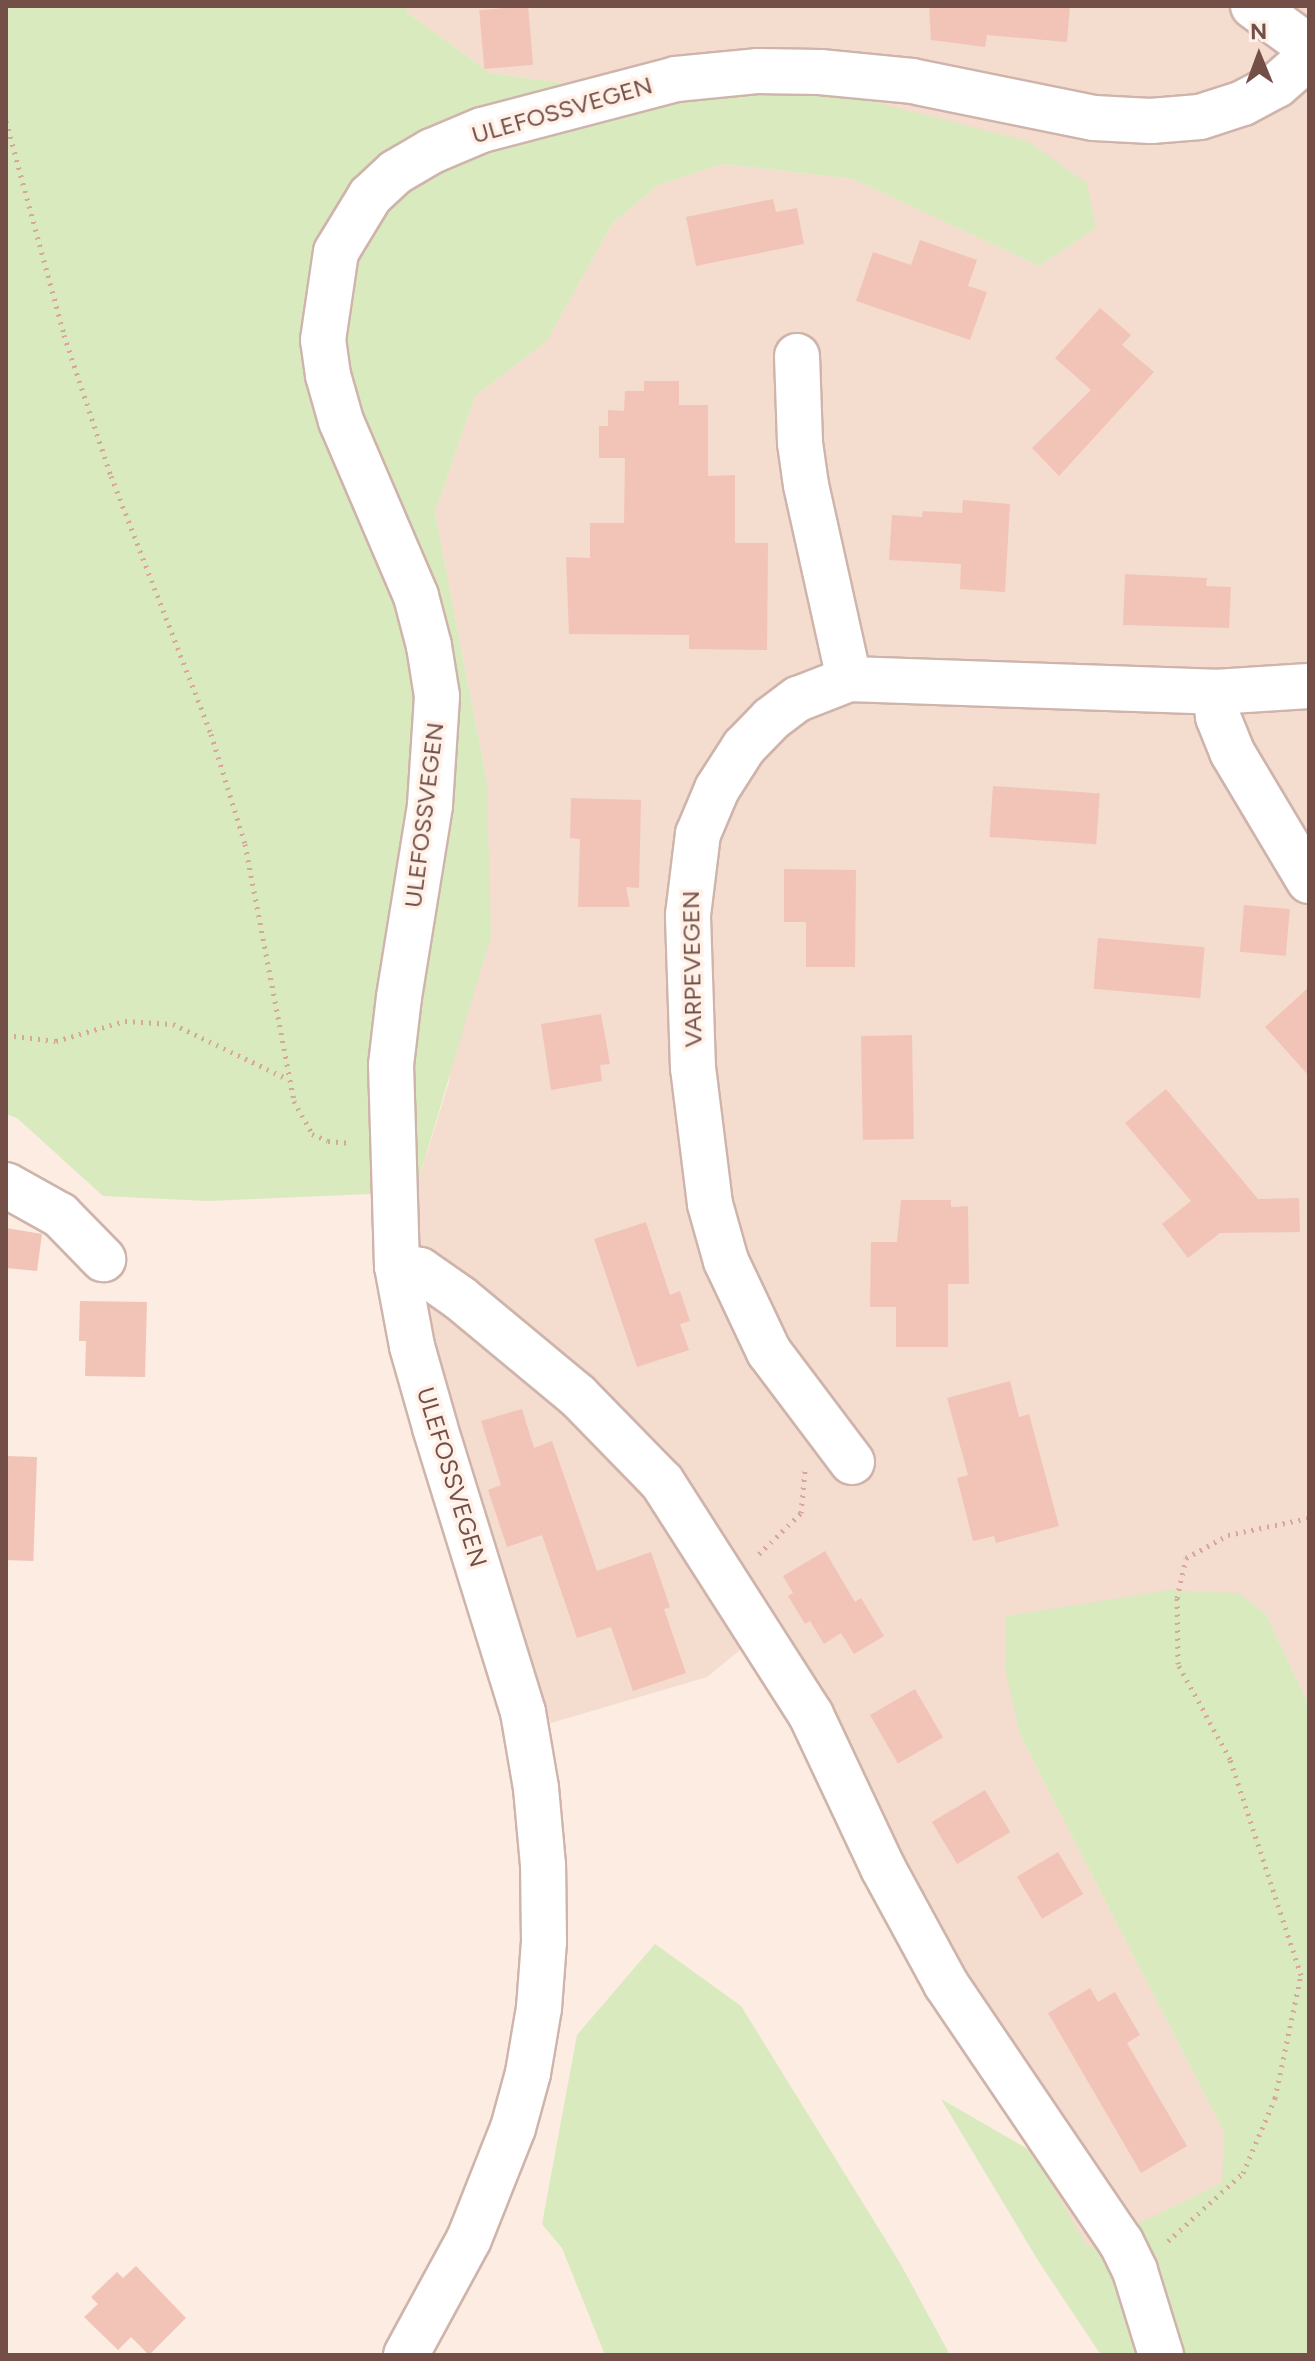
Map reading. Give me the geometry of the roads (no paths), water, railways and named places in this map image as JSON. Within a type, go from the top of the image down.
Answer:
[{"type":"street","points":[[1253,6],[1309,47]]},
{"type":"street","name":"ULEFOSSVEGEN","points":[[406,2355],[469,2239],[513,2128],[528,2073],[539,2008],[544,1942],[540,1834],[523,1712],[412,1346],[397,1266],[391,1147],[391,1065],[430,805],[437,696],[429,646],[416,596],[341,421],[328,375],[323,340],[336,252],[370,196],[396,172],[432,151],[482,130],[676,79],[757,71],[820,72],[912,81],[1094,118],[1151,121],[1200,117],[1243,103],[1277,85],[1309,57]]},
{"type":"street","points":[[797,356],[800,443],[806,485],[849,679]]},
{"type":"street","name":"VARPEVEGEN","points":[[852,1462],[769,1352],[718,1240],[702,1155],[693,1068],[688,915],[698,834],[717,789],[744,747],[798,699],[849,679],[1215,692],[1309,686]]},
{"type":"street","points":[[1215,692],[1218,717],[1232,752],[1309,881]]},
{"type":"street","points":[[6,1185],[60,1215],[103,1259]]},
{"type":"street","points":[[397,1266],[420,1270],[436,1281],[589,1406],[662,1482],[811,1715],[883,1868],[946,1984],[1093,2196],[1135,2271],[1161,2355]]}]
